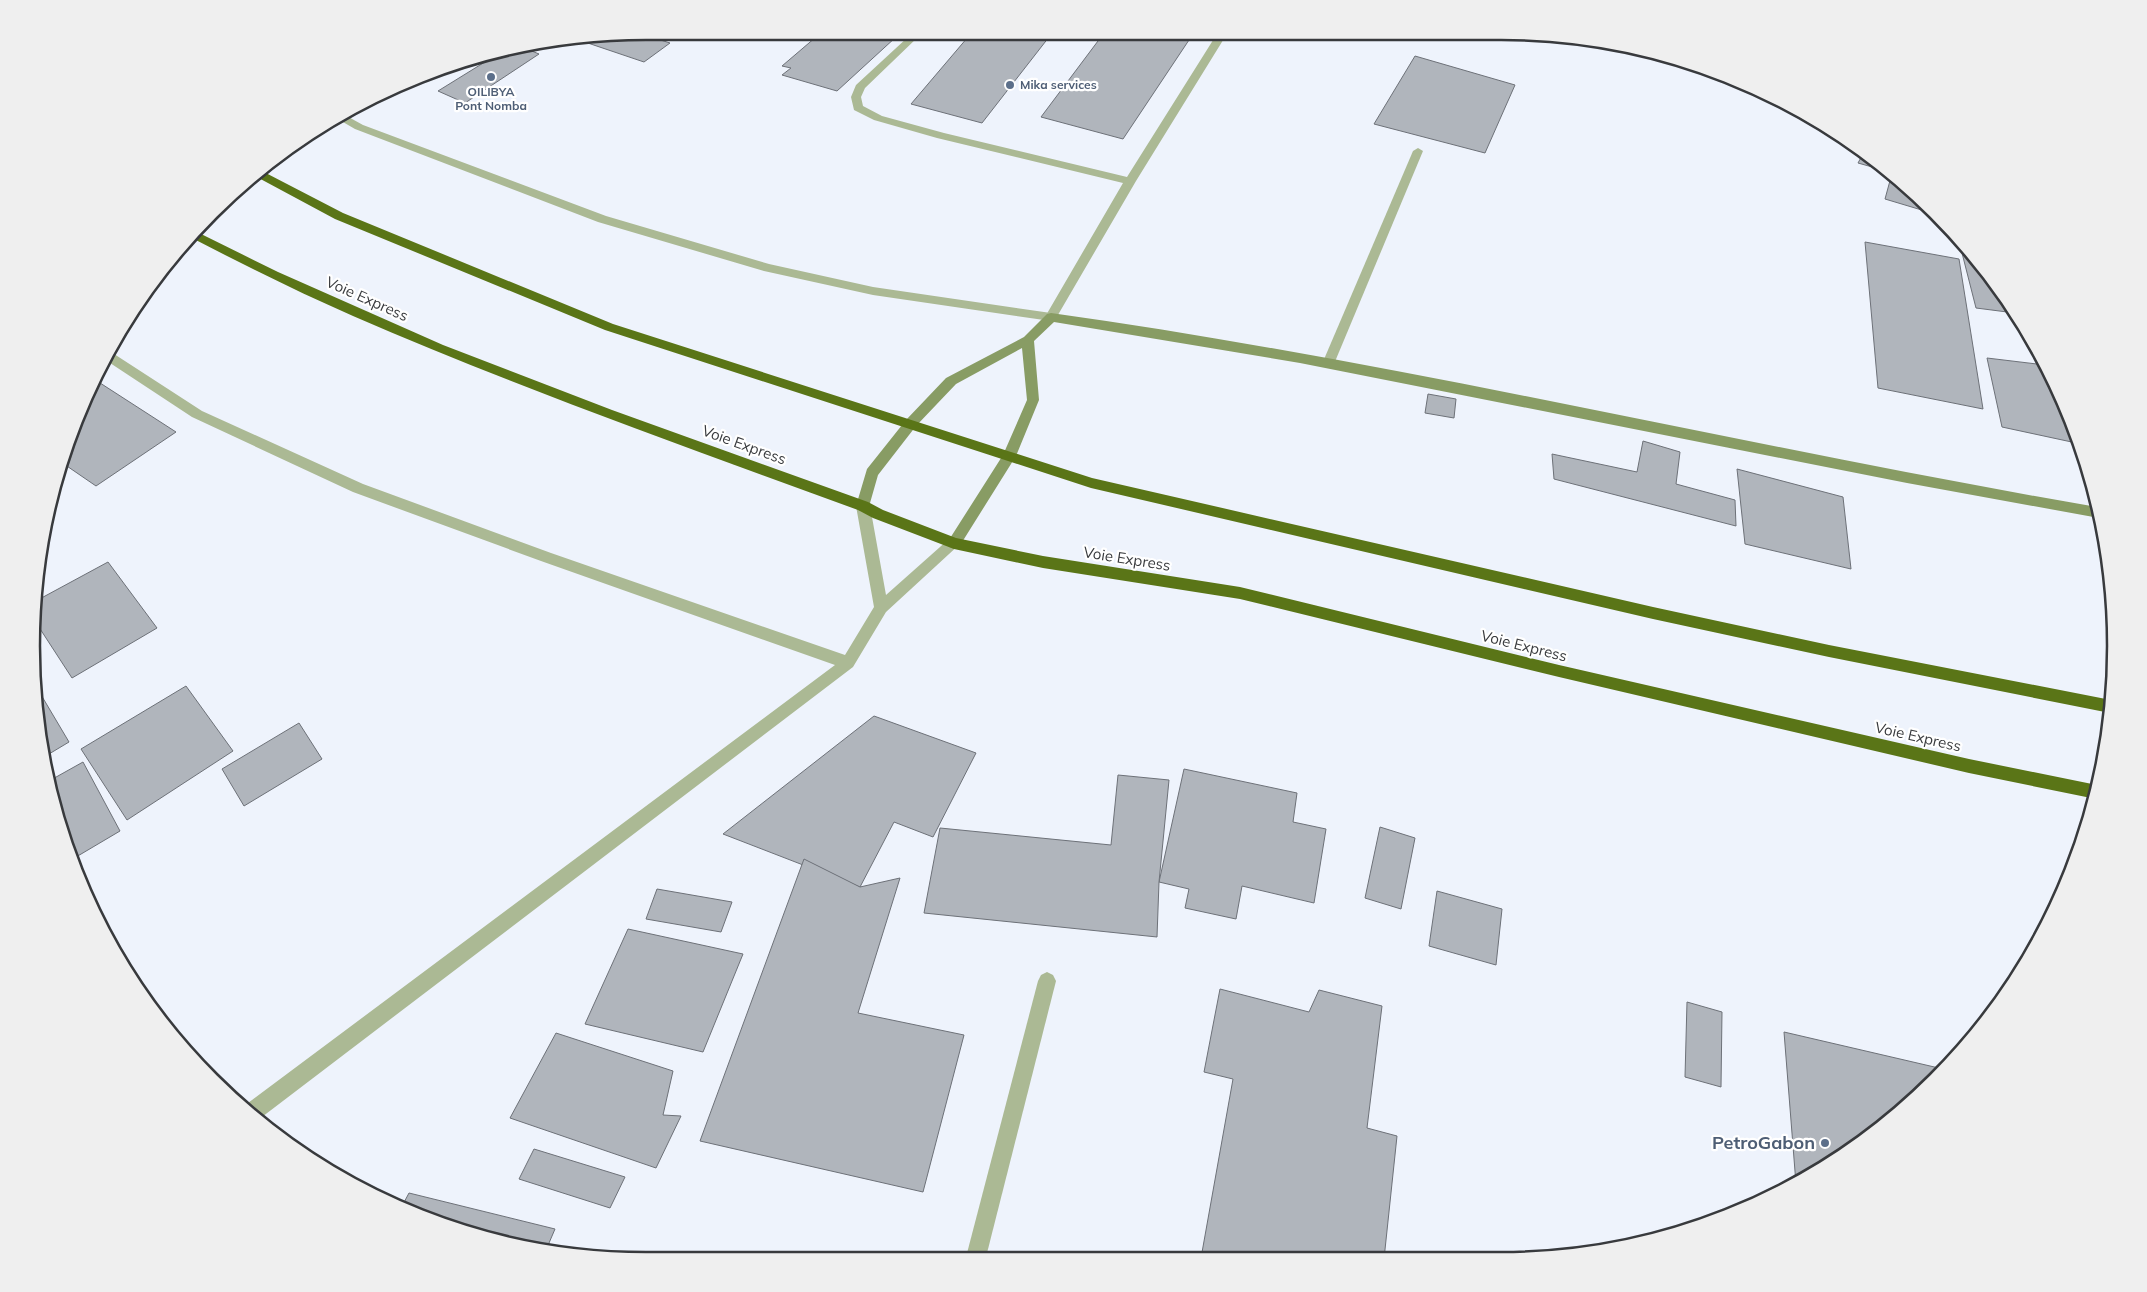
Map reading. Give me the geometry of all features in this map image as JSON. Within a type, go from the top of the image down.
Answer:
[{"type":"highway","points":[[263,176],[339,216],[609,327],[911,423],[1091,483],[1468,572],[1811,647],[2104,706]]},
{"type":"highway","name":"Voie Express","points":[[198,237],[263,271],[486,368],[863,506],[878,514],[954,543],[1043,562],[1240,593],[1607,682],[1970,766],[2089,790]]},
{"type":"street","points":[[909,40],[860,87],[856,98],[858,108],[878,118],[941,136],[1130,181]]},
{"type":"street","points":[[881,608],[863,506],[872,473],[911,423],[951,381],[1028,340],[1050,317],[1130,181],[1218,40]]},
{"type":"street","points":[[346,120],[359,127],[602,219],[768,268],[873,291],[1136,328],[1495,395],[1861,469],[2091,512]]},
{"type":"street","points":[[1328,364],[1418,151]]},
{"type":"street","points":[[255,1110],[848,663],[881,608],[954,543],[1009,456],[1033,400],[1028,340]]},
{"type":"street","points":[[113,358],[197,414],[358,488],[848,663]]},
{"type":"street","points":[[977,1252],[1047,981]]},
{"type":"building","points":[[660,40],[670,43],[644,62],[587,43]]},
{"type":"building","points":[[812,40],[893,40],[837,91],[782,75],[791,68],[782,66]]},
{"type":"building","points":[[965,40],[1047,40],[982,123],[911,104]]},
{"type":"building","points":[[1099,40],[1189,40],[1123,139],[1041,117]]},
{"type":"building","points":[[532,51],[539,54],[465,103],[438,91],[484,62]]},
{"type":"building","points":[[1415,56],[1515,85],[1485,153],[1374,124]]},
{"type":"building","points":[[1861,158],[1873,167],[1858,163]]},
{"type":"building","points":[[1890,181],[1923,210],[1885,199]]},
{"type":"building","points":[[1865,242],[1959,259],[1983,409],[1878,388]]},
{"type":"building","points":[[1962,252],[2007,312],[1976,308]]},
{"type":"building","points":[[1987,358],[2037,364],[2061,414],[2072,442],[2002,427]]},
{"type":"building","points":[[100,383],[176,432],[96,486],[68,466],[86,414]]},
{"type":"building","points":[[1428,394],[1456,399],[1454,418],[1425,413]]},
{"type":"building","points":[[1643,441],[1680,452],[1676,484],[1735,500],[1736,526],[1554,479],[1552,454],[1637,472]]},
{"type":"building","points":[[1737,469],[1843,497],[1851,569],[1745,544]]},
{"type":"building","points":[[108,562],[157,628],[72,678],[40,629],[42,598]]},
{"type":"building","points":[[186,686],[233,751],[127,820],[81,749]]},
{"type":"building","points":[[42,697],[69,742],[50,753]]},
{"type":"building","points":[[874,716],[976,753],[933,837],[894,822],[860,887],[723,834]]},
{"type":"building","points":[[299,723],[322,759],[244,806],[222,769]]},
{"type":"building","points":[[83,762],[120,831],[78,856],[55,778]]},
{"type":"building","points":[[1184,769],[1297,793],[1293,822],[1326,829],[1314,903],[1242,886],[1236,919],[1185,908],[1189,889],[1159,882]]},
{"type":"building","points":[[1118,775],[1169,780],[1159,882],[1157,937],[924,913],[940,828],[1111,845]]},
{"type":"building","points":[[1380,827],[1415,838],[1401,909],[1365,898]]},
{"type":"building","points":[[804,859],[860,887],[900,878],[858,1013],[964,1035],[923,1192],[700,1141]]},
{"type":"building","points":[[657,889],[732,902],[721,932],[646,919]]},
{"type":"building","points":[[1437,891],[1502,909],[1496,965],[1429,946]]},
{"type":"building","points":[[628,929],[743,954],[703,1052],[585,1024]]},
{"type":"building","points":[[1220,989],[1309,1012],[1319,990],[1382,1006],[1367,1128],[1397,1136],[1385,1252],[1202,1252],[1233,1079],[1204,1072]]},
{"type":"building","points":[[1687,1002],[1722,1012],[1721,1087],[1685,1077]]},
{"type":"building","name":"PetroGabon","points":[[1784,1032],[1937,1068],[1901,1102],[1870,1127],[1838,1150],[1795,1176]]},
{"type":"building","points":[[556,1033],[673,1071],[663,1115],[681,1116],[656,1168],[510,1118]]},
{"type":"building","points":[[534,1149],[625,1177],[610,1208],[519,1179]]},
{"type":"building","points":[[409,1193],[555,1229],[549,1244],[528,1240],[451,1220],[404,1202]]},
{"type":"place","name":"OILIBYA Pont Nomba","points":[[491,77]]},
{"type":"place","name":"Mika services","points":[[1010,85]]},
{"type":"place","name":"PetroGabon","points":[[1825,1143]]}]
